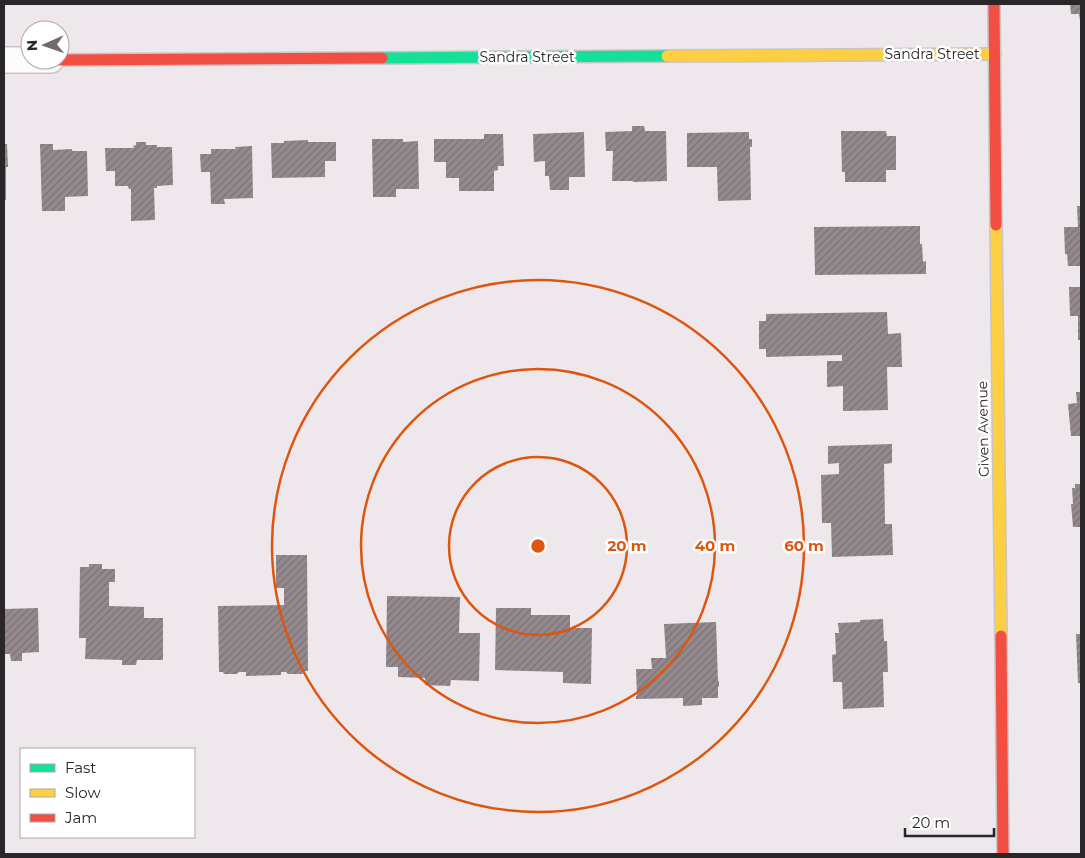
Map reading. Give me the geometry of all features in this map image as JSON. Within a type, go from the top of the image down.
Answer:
[{"type":"street","name":"Given Avenue","points":[[994,4],[1002,854]]},
{"type":"street","name":"Sandra Street","points":[[70,60],[995,54]]},
{"type":"street","points":[[4,60],[20,60]]},
{"type":"building","points":[[1070,4],[1081,4],[1081,21],[1079,14],[1071,14]]},
{"type":"building","points":[[632,126],[644,126],[645,131],[666,131],[667,181],[612,181],[613,151],[606,151],[605,132],[632,131]]},
{"type":"building","points":[[841,131],[886,131],[887,136],[896,136],[896,170],[886,170],[886,182],[845,182],[845,172],[842,172]]},
{"type":"building","points":[[584,132],[585,177],[569,177],[569,190],[550,190],[549,176],[545,176],[545,161],[534,162],[533,134]]},
{"type":"building","points":[[749,132],[749,139],[752,139],[752,147],[750,147],[751,200],[718,201],[717,167],[687,167],[687,133]]},
{"type":"building","points":[[484,134],[503,134],[504,166],[498,166],[498,170],[494,171],[494,191],[459,191],[459,178],[446,178],[446,162],[434,162],[434,139],[484,139]]},
{"type":"building","points":[[372,139],[403,139],[403,142],[418,141],[419,189],[396,189],[396,197],[373,197]]},
{"type":"building","points":[[308,140],[308,142],[336,142],[336,161],[325,161],[325,177],[272,178],[271,143]]},
{"type":"building","points":[[136,142],[146,142],[146,145],[157,145],[157,147],[172,147],[173,185],[157,186],[157,188],[154,188],[155,220],[131,221],[131,189],[128,186],[115,186],[115,171],[106,171],[105,148],[134,148],[133,146],[136,145]]},
{"type":"building","points":[[4,144],[7,144],[8,167],[6,167],[6,200],[4,200]]},
{"type":"building","points":[[40,144],[53,144],[53,150],[72,149],[72,151],[87,151],[88,196],[65,197],[65,211],[42,211]]},
{"type":"building","points":[[252,146],[253,198],[224,199],[225,204],[211,204],[210,172],[201,172],[200,154],[211,154],[211,149],[236,149],[235,147]]},
{"type":"building","points":[[1077,206],[1081,206],[1081,266],[1068,266],[1067,254],[1065,254],[1064,227],[1078,227]]},
{"type":"building","points":[[920,226],[920,244],[922,244],[923,262],[926,261],[926,274],[815,275],[814,227]]},
{"type":"building","points":[[1069,287],[1081,287],[1081,340],[1078,340],[1078,316],[1070,316]]},
{"type":"building","points":[[887,312],[888,334],[901,333],[902,367],[887,367],[888,410],[843,411],[843,386],[827,387],[827,361],[842,361],[842,355],[766,357],[766,349],[759,349],[759,321],[766,321],[766,314]]},
{"type":"building","points":[[1076,392],[1081,392],[1081,436],[1071,436],[1068,404],[1077,403]]},
{"type":"building","points":[[892,444],[892,463],[884,464],[885,524],[892,524],[893,555],[832,557],[831,523],[822,523],[821,475],[839,474],[839,463],[828,464],[828,446]]},
{"type":"building","points":[[1075,484],[1081,484],[1081,527],[1073,527],[1071,504],[1073,504],[1072,488],[1075,488]]},
{"type":"building","points":[[276,555],[307,555],[308,671],[303,671],[302,674],[281,672],[281,675],[246,676],[246,672],[224,674],[219,672],[218,606],[284,605],[284,588],[276,588]]},
{"type":"building","points":[[89,564],[102,564],[102,569],[115,569],[115,582],[109,582],[109,606],[144,607],[144,618],[163,618],[163,660],[137,660],[136,665],[122,665],[122,660],[85,659],[86,638],[79,638],[80,567],[89,567]]},
{"type":"building","points":[[387,596],[460,597],[459,633],[480,633],[479,681],[451,680],[450,686],[425,685],[425,678],[398,677],[398,667],[386,667]]},
{"type":"building","points":[[38,608],[39,652],[22,653],[22,661],[11,661],[10,654],[4,654],[4,609]]},
{"type":"building","points":[[496,608],[531,608],[531,615],[570,615],[570,628],[592,628],[591,684],[563,683],[563,672],[495,670]]},
{"type":"building","points":[[883,619],[884,641],[887,641],[888,672],[883,672],[884,707],[843,709],[842,682],[833,682],[832,655],[836,654],[835,633],[839,633],[838,623]]},
{"type":"building","points":[[716,622],[718,698],[702,698],[702,705],[683,706],[683,698],[636,699],[636,669],[652,669],[651,658],[666,658],[664,624]]},
{"type":"building","points":[[1076,634],[1081,634],[1081,683],[1078,683]]},
{"type":"traffic: fast","points":[[382,58],[667,56]]},
{"type":"traffic: slow","points":[[667,56],[995,54]]},
{"type":"traffic: slow","points":[[996,225],[1001,636]]},
{"type":"traffic: jam","points":[[994,4],[996,225]]},
{"type":"traffic: jam","points":[[70,60],[382,58]]},
{"type":"traffic: jam","points":[[1001,636],[1003,854]]}]
